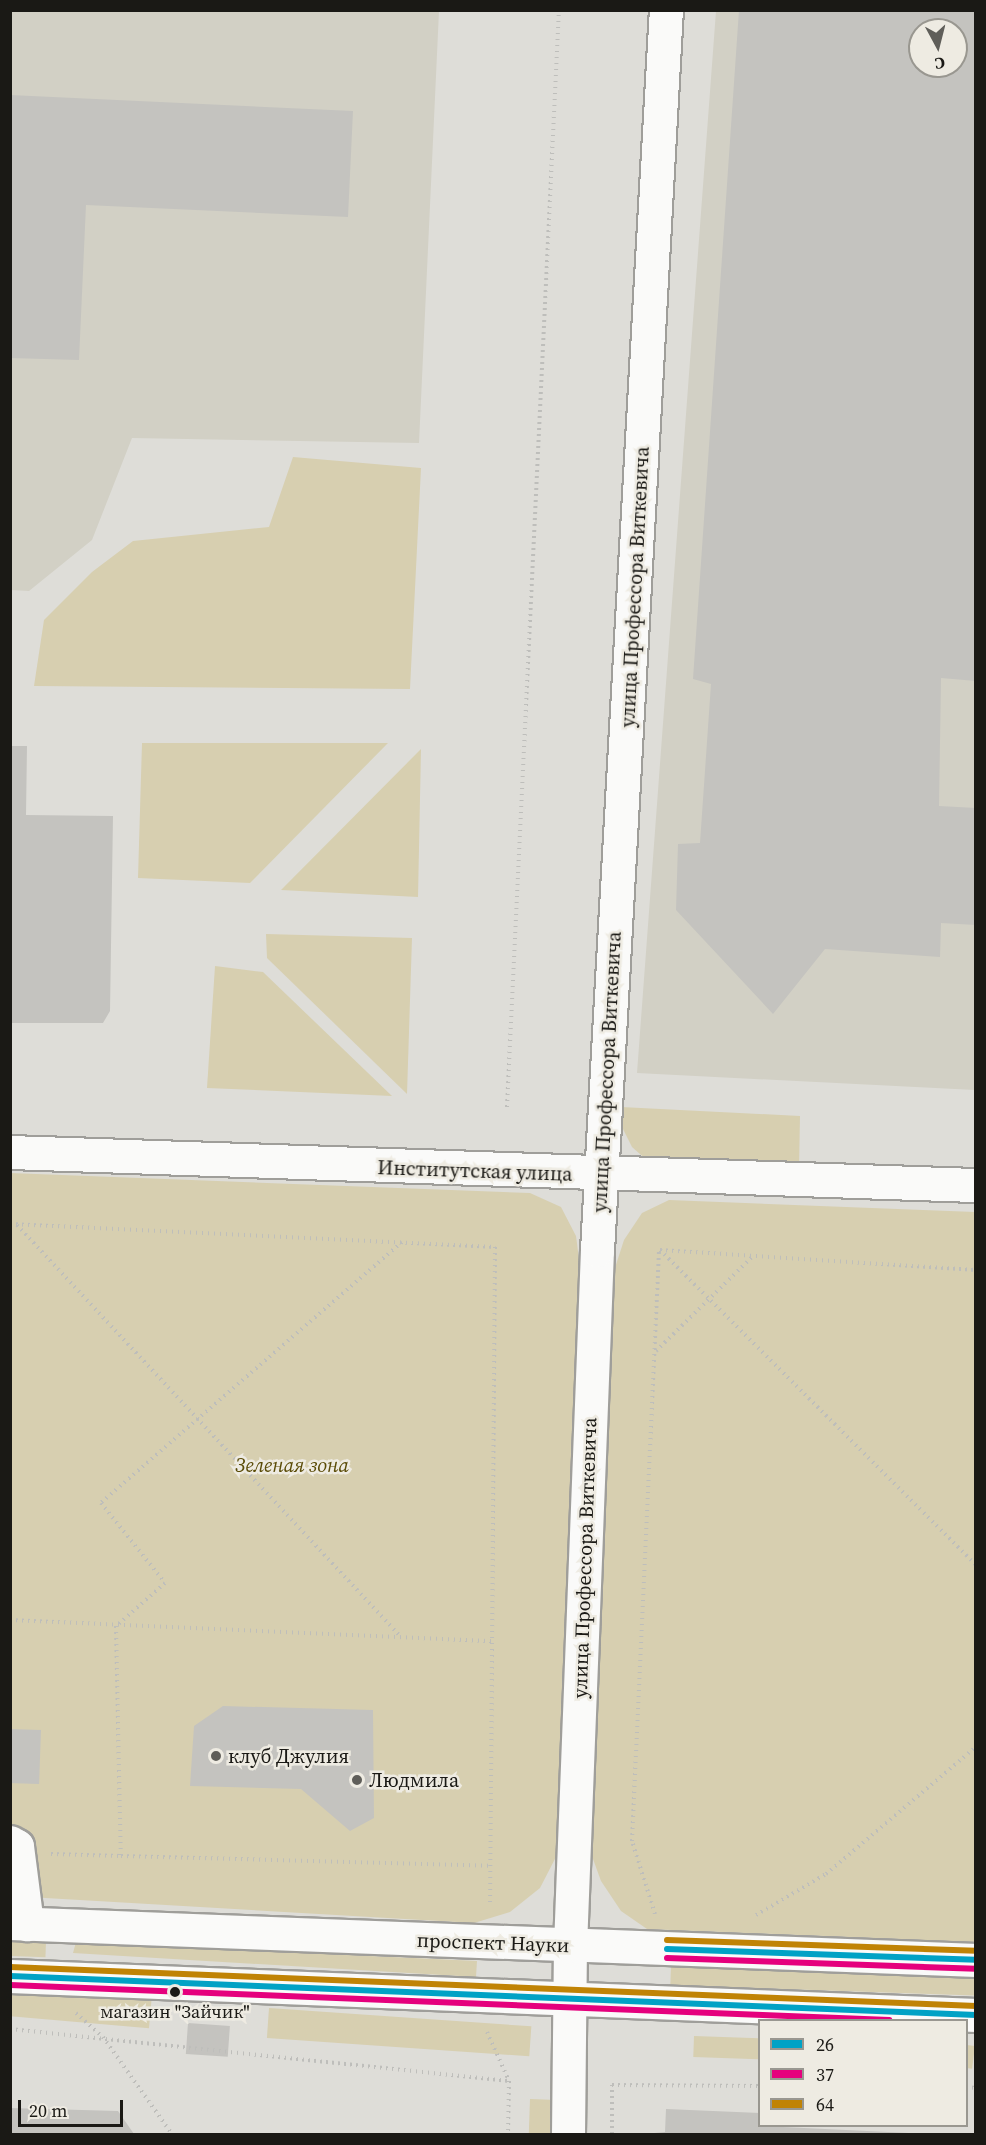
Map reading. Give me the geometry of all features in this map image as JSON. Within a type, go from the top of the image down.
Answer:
[{"type":"street","name":"улица Профессора Виткевича","points":[[568,2134],[570,1946],[602,1176],[666,10]]},
{"type":"street","name":"Институтская улица","points":[[10,1152],[602,1176],[975,1185]]},
{"type":"street","points":[[10,1842],[17,1846],[19,1924]]},
{"type":"street","name":"проспект Науки","points":[[19,1924],[975,1960]]},
{"type":"street","points":[[10,1976],[975,2015]]},
{"type":"path","points":[[507,1107],[559,10]]},
{"type":"path","points":[[10,1224],[495,1247],[495,1641],[490,1910]]},
{"type":"path","points":[[17,1224],[195,1419],[399,1635]]},
{"type":"path","points":[[121,1856],[116,1626],[165,1583],[101,1503],[195,1419],[402,1242]]},
{"type":"path","points":[[659,1250],[975,1270]]},
{"type":"path","points":[[659,1250],[975,1564]]},
{"type":"path","points":[[657,1921],[632,1841],[659,1250]]},
{"type":"path","points":[[656,1351],[754,1256]]},
{"type":"path","points":[[10,1620],[116,1626],[399,1635],[495,1641]]},
{"type":"path","points":[[746,1921],[826,1874],[975,1747]]},
{"type":"path","points":[[49,1865],[46,1854],[490,1866]]},
{"type":"path","points":[[68,2006],[103,2037],[171,2134]]},
{"type":"path","points":[[10,2029],[509,2081]]},
{"type":"path","points":[[487,2032],[509,2081],[508,2134]]},
{"type":"path","points":[[612,2134],[612,2085],[758,2086]]},
{"type":"shaded area","points":[[11,11],[439,11],[419,443],[132,438],[92,540],[29,591],[11,590]]},
{"type":"shaded area","points":[[716,11],[975,11],[975,1090],[637,1073]]},
{"type":"green space","points":[[293,457],[421,468],[410,689],[34,686],[44,620],[92,572],[133,541],[269,527]]},
{"type":"green space","points":[[142,743],[388,743],[250,883],[138,878]]},
{"type":"green space","points":[[421,749],[418,897],[281,890]]},
{"type":"green space","points":[[266,934],[412,938],[407,1094],[267,958]]},
{"type":"green space","points":[[215,966],[263,972],[392,1096],[207,1088]]},
{"type":"green space","points":[[621,1107],[800,1116],[799,1168],[649,1162],[632,1147],[621,1125]]},
{"type":"green space","name":"Зеленая зона","points":[[10,1173],[530,1193],[561,1207],[576,1236],[581,1274],[558,1853],[540,1888],[510,1912],[474,1923],[11,1896]]},
{"type":"green space","points":[[669,1200],[975,1212],[975,1942],[647,1929],[621,1911],[601,1881],[589,1848],[613,1274],[624,1240],[642,1213]]},
{"type":"green space","points":[[11,1941],[46,1942],[45,1957],[10,1956]]},
{"type":"green space","points":[[76,1942],[477,1961],[476,1977],[73,1953]]},
{"type":"green space","points":[[671,1966],[975,1977],[974,1996],[670,1985]]},
{"type":"green space","points":[[10,1988],[151,2000],[149,2028],[10,2016]]},
{"type":"green space","points":[[269,2008],[531,2026],[529,2056],[267,2038]]},
{"type":"green space","points":[[694,2036],[758,2038],[758,2059],[693,2057]]},
{"type":"green space","points":[[968,2045],[975,2046],[972,2069],[968,2068]]},
{"type":"green space","points":[[530,2099],[564,2100],[563,2134],[529,2134]]},
{"type":"building","points":[[739,10],[976,10],[976,681],[941,678],[939,806],[976,808],[976,925],[941,923],[940,957],[825,949],[773,1014],[676,910],[678,844],[700,843],[711,684],[693,679]]},
{"type":"building","points":[[10,95],[353,111],[348,217],[86,205],[79,360],[10,358]]},
{"type":"building","points":[[10,746],[27,746],[26,815],[113,816],[110,1011],[103,1023],[10,1023]]},
{"type":"building","points":[[223,1706],[373,1710],[374,1818],[350,1831],[301,1789],[190,1786],[194,1726]]},
{"type":"building","points":[[10,1729],[41,1730],[39,1784],[10,1783]]},
{"type":"building","points":[[188,2023],[230,2026],[228,2057],[186,2054]]},
{"type":"building","points":[[10,2108],[118,2111],[134,2134],[10,2134]]},
{"type":"building","points":[[666,2109],[758,2113],[758,2127],[930,2134],[644,2134],[665,2132]]},
{"type":"transit line","name":"64","points":[[667,1940],[976,1951]]},
{"type":"transit line","name":"26","points":[[667,1949],[976,1960]]},
{"type":"transit line","name":"37","points":[[667,1958],[976,1969]]},
{"type":"transit line","name":"64","points":[[10,1967],[976,2006]]},
{"type":"transit line","name":"26","points":[[10,1976],[976,2015]]},
{"type":"transit line","name":"37","points":[[10,1985],[864,2019]]},
{"type":"place","name":"клуб Джулия","points":[[216,1756]]},
{"type":"place","name":"Людмила","points":[[357,1780]]},
{"type":"place","name":"магазин \"Зайчик\"","points":[[175,1992]]}]
